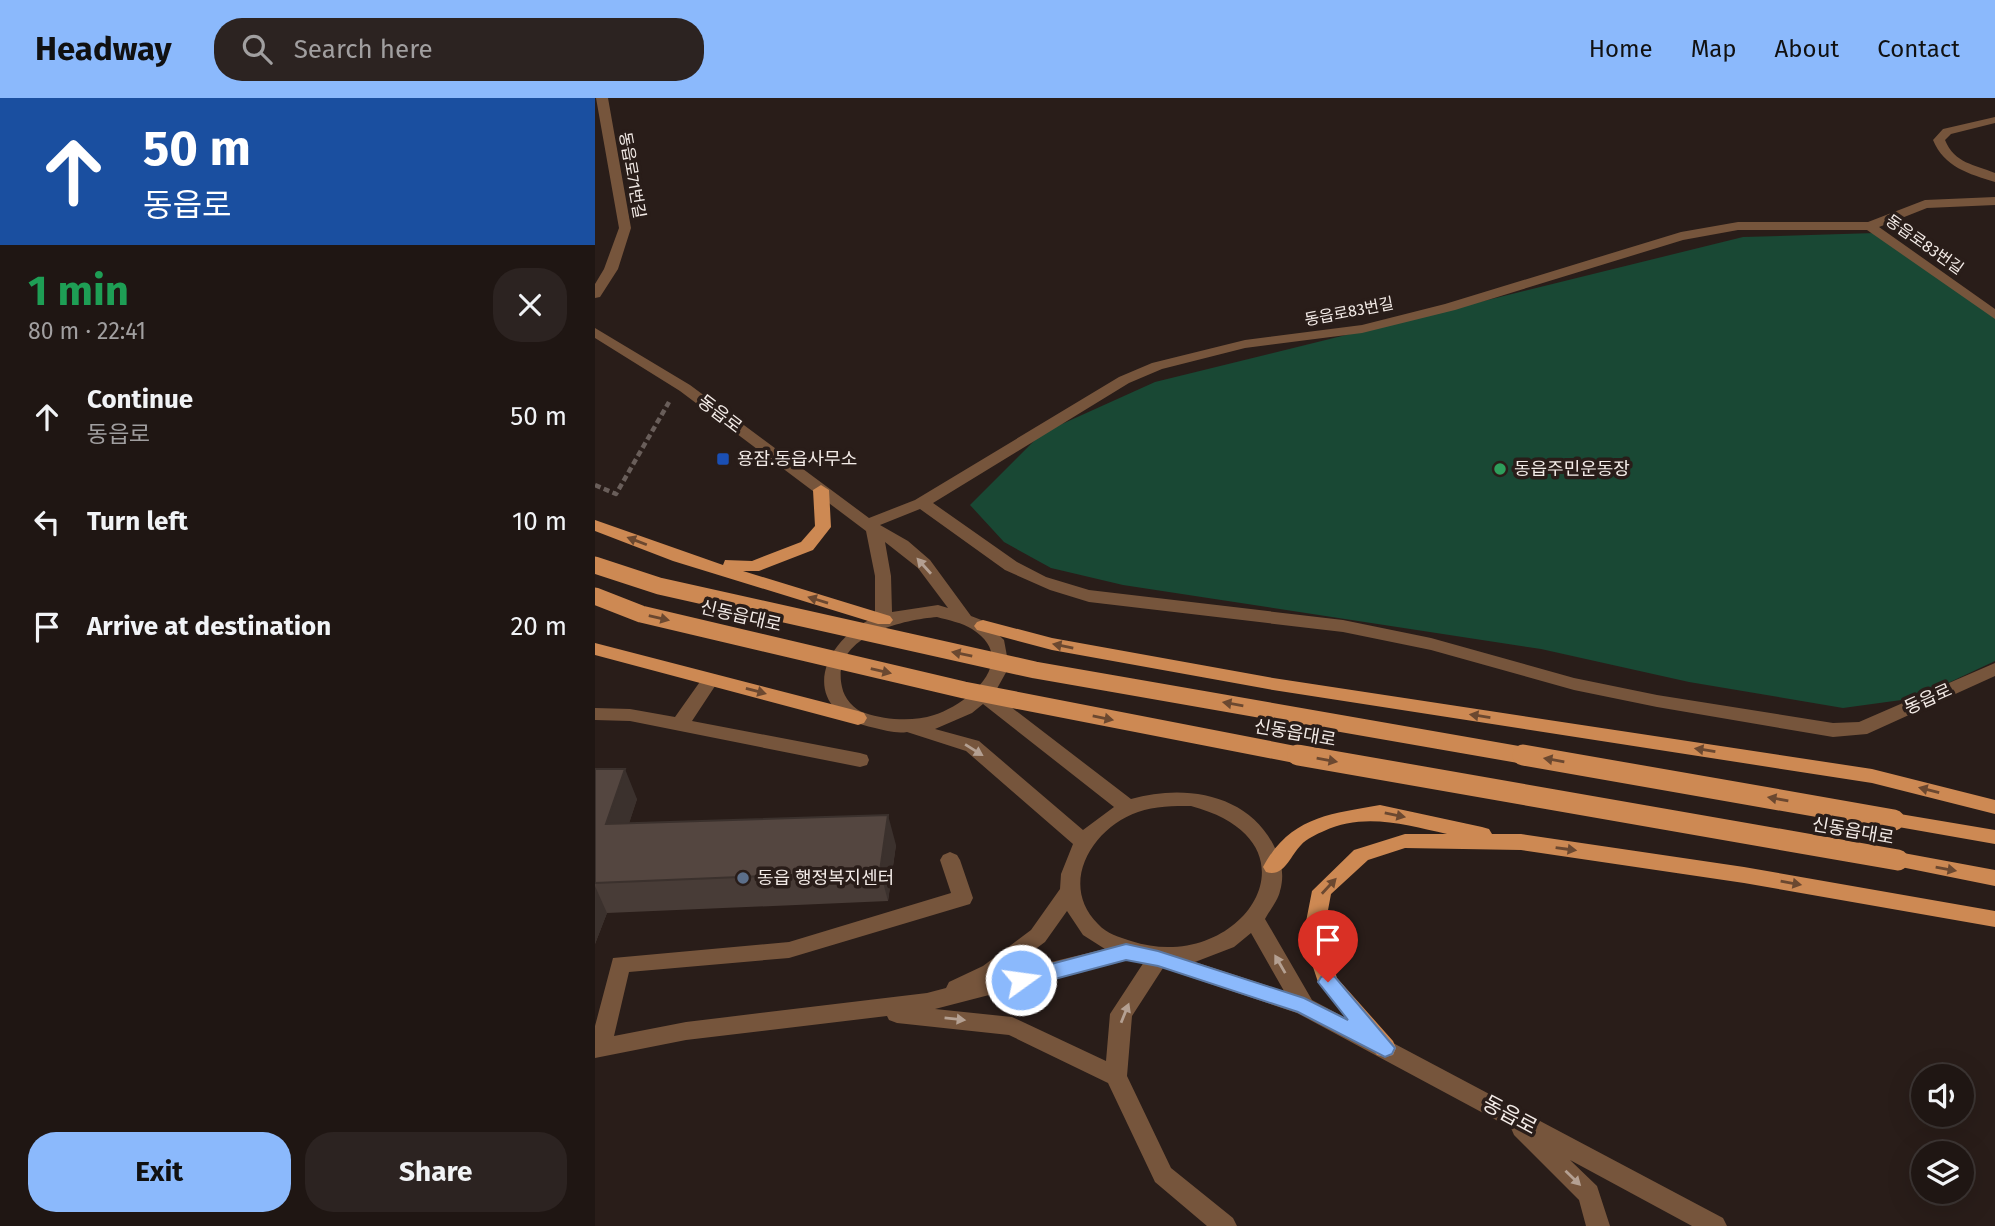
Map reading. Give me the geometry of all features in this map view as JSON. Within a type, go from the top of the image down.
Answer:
[{"type":"main road","points":[[679,556],[753,567],[807,546],[823,527],[821,490]]},
{"type":"main road","points":[[595,525],[679,556],[884,620]]},
{"type":"main road","name":"신동읍대로","points":[[595,565],[659,586],[1035,670],[1995,836]]},
{"type":"main road","name":"신동읍대로","points":[[595,596],[641,614],[964,690],[1279,752],[1995,878]]},
{"type":"main road","points":[[983,626],[1052,644],[1273,684],[1873,776],[1995,807]]},
{"type":"main road","points":[[595,649],[858,718]]},
{"type":"main road","points":[[1273,867],[1295,838],[1322,823],[1380,812],[1521,842],[1744,875],[1995,919]]},
{"type":"main road","points":[[1385,1048],[1328,982],[1313,937],[1322,891],[1361,855],[1405,841],[1521,842]]},
{"type":"street","name":"동읍로71번길","points":[[595,294],[611,269],[625,228],[602,98]]},
{"type":"street","points":[[1995,120],[1947,131],[1938,140],[1942,152],[1957,165],[1995,178]]},
{"type":"street","name":"동읍로83번길","points":[[870,527],[921,503],[1124,380],[1157,366],[1245,344],[1374,326],[1450,307],[1681,236],[1738,226],[1870,226],[1925,204],[1995,201]]},
{"type":"street","name":"동읍로83번길","points":[[1870,226],[1995,315]]},
{"type":"street","name":"동읍로","points":[[595,332],[685,388],[870,527],[902,545],[924,565],[963,616]]},
{"type":"street","name":"동읍로","points":[[921,503],[942,512],[967,537],[1011,568],[1050,586],[1089,596],[1343,626],[1431,644],[1574,684],[1657,701],[1833,730],[1861,729],[1995,669]]},
{"type":"street","points":[[870,527],[883,576],[884,620]]},
{"type":"street","points":[[911,728],[940,722],[965,711],[985,696],[998,677],[1002,659],[997,641],[983,626],[963,616],[938,611],[910,612],[884,620],[860,632],[842,649],[833,667],[832,687],[840,704],[858,718],[882,726],[911,728],[972,746],[1083,842]]},
{"type":"street","points":[[680,724],[711,680]]},
{"type":"street","points":[[985,696],[1129,808]]},
{"type":"street","points":[[595,714],[630,715],[860,760]]},
{"type":"street","points":[[1181,799],[1221,806],[1245,821],[1263,841],[1273,867],[1270,895],[1255,921],[1229,942],[1195,955],[1158,958],[1126,952],[1098,938],[1079,916],[1069,892],[1071,866],[1083,842],[1103,822],[1129,808],[1160,800],[1181,799]]},
{"type":"street","points":[[950,860],[963,898],[789,950],[620,964],[598,1048],[686,1031],[862,1012],[927,1002],[1126,952]]},
{"type":"street","points":[[927,1002],[990,972],[1038,936],[1069,892]]},
{"type":"street","points":[[1255,921],[1304,1006]]},
{"type":"street","points":[[1158,958],[1121,1014],[1115,1076],[1163,1175],[1225,1226]]},
{"type":"street","name":"동읍로","points":[[1158,958],[1304,1006],[1715,1226]]},
{"type":"street","points":[[862,1012],[1012,1026],[1115,1076]]},
{"type":"street","points":[[1507,1114],[1589,1194],[1598,1226]]},
{"type":"path","points":[[595,485],[616,494],[666,405],[685,388]]},
{"type":"green space","name":"동읍주민운동장","points":[[1875,233],[1995,316],[1995,661],[1916,698],[1843,708],[1689,682],[1541,649],[1123,585],[1051,568],[1004,542],[970,505],[1042,433],[1155,382],[1743,237]]},
{"type":"building","points":[[595,769],[625,769],[606,824],[888,815],[880,871],[595,883]]},
{"type":"place","name":"용잠.동읍사무소","points":[[723,459]]},
{"type":"place","name":"동읍주민운동장","points":[[1500,469]]},
{"type":"place","name":"동읍 행정복지센터","points":[[743,878]]},
{"type":"route","points":[[1021,980],[1126,952],[1158,958],[1304,1006],[1385,1048],[1328,982]]}]
